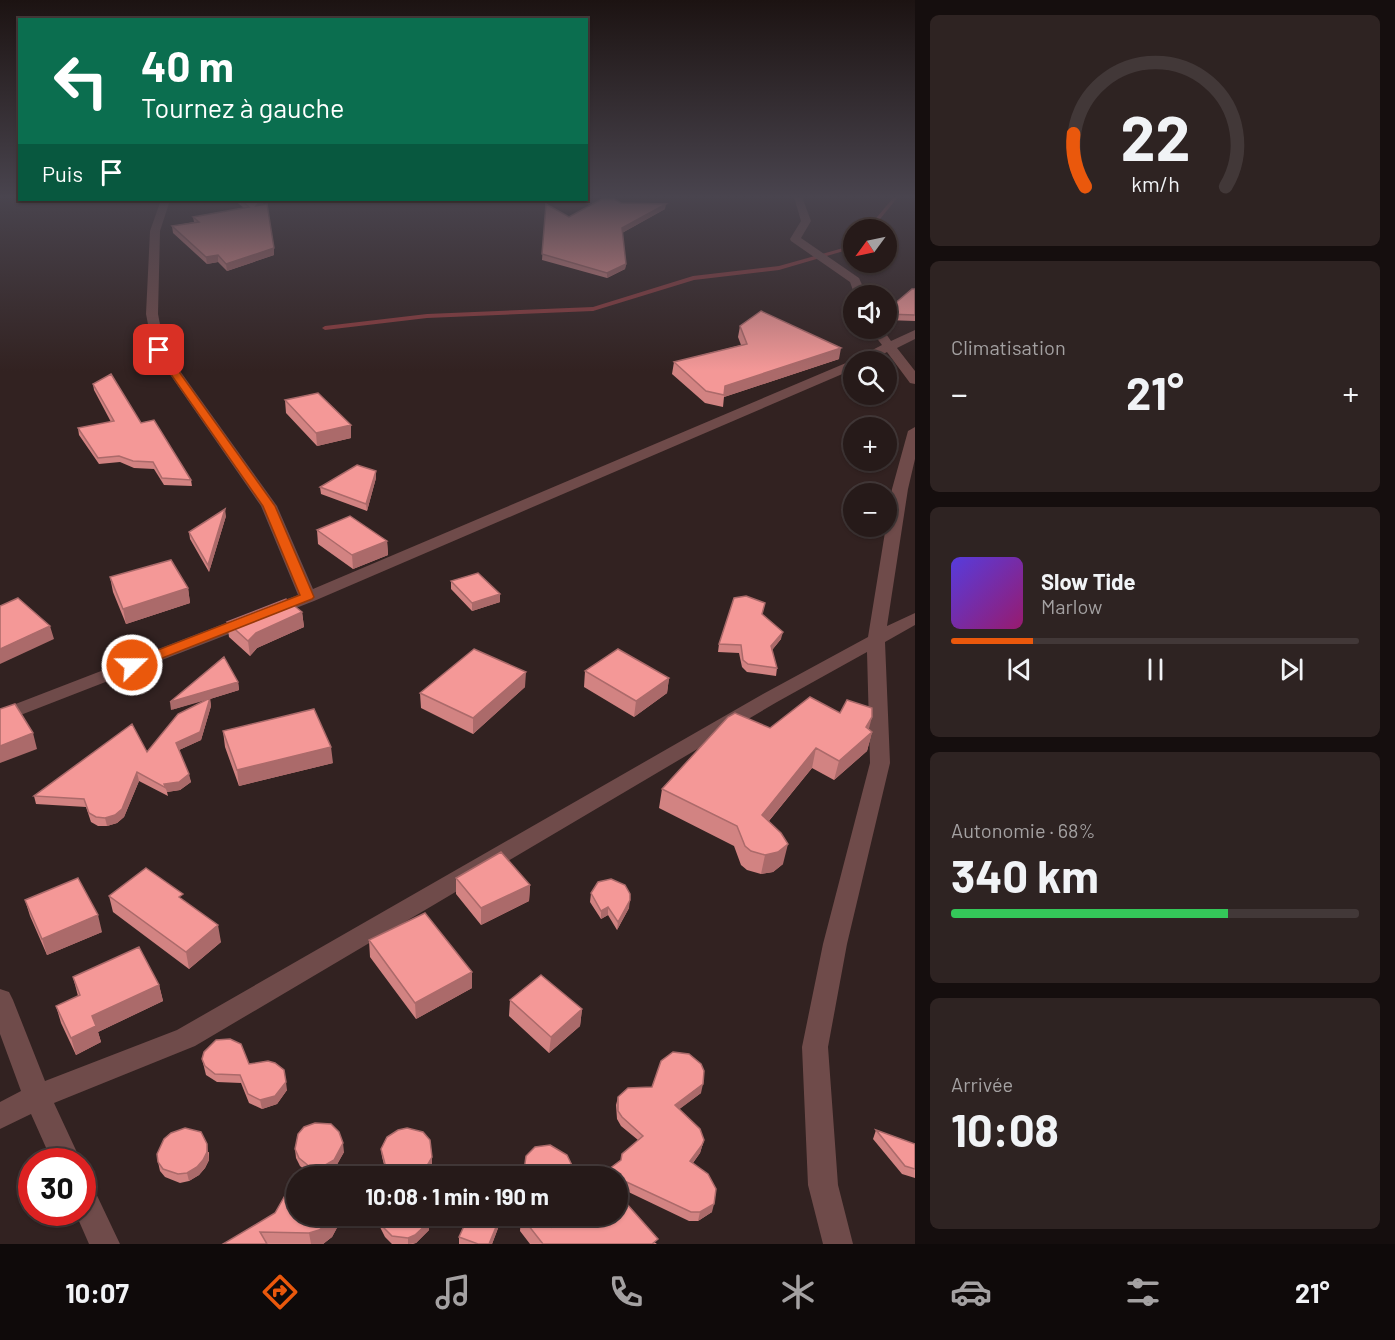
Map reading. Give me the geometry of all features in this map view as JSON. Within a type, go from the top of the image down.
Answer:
[{"type":"street","points":[[154,255],[152,314],[159,350],[269,506],[308,597]]},
{"type":"street","points":[[818,255],[855,280],[857,285]]},
{"type":"street","points":[[882,351],[915,334]]},
{"type":"street","points":[[883,339],[915,380]]},
{"type":"street","points":[[0,717],[308,597],[843,369]]},
{"type":"street","points":[[838,1244],[823,1185],[815,1047],[835,944],[880,763],[876,641],[900,489],[913,445]]},
{"type":"street","points":[[0,1116],[37,1097],[186,1038],[770,698],[915,618]]},
{"type":"street","points":[[0,1000],[37,1097],[61,1148]]},
{"type":"street","points":[[96,1225],[105,1244]]},
{"type":"building","points":[[218,255],[253,255],[226,264]]},
{"type":"building","points":[[546,255],[625,255],[626,264],[607,273]]},
{"type":"building","points":[[915,289],[915,315],[897,314],[897,302]]},
{"type":"building","points":[[761,311],[841,348],[725,386],[724,395],[706,391],[674,362],[747,344],[740,326]]},
{"type":"building","points":[[111,374],[141,423],[154,420],[191,480],[162,478],[153,462],[133,461],[119,456],[98,458],[78,428],[114,421],[93,384]]},
{"type":"building","points":[[318,393],[351,425],[316,433],[285,400]]},
{"type":"building","points":[[357,465],[376,471],[366,504],[320,487]]},
{"type":"building","points":[[225,509],[208,565],[189,532]]},
{"type":"building","points":[[350,516],[387,541],[352,555],[317,530]]},
{"type":"building","points":[[171,560],[188,588],[123,609],[110,577]]},
{"type":"building","points":[[478,573],[500,594],[472,603],[451,581]]},
{"type":"building","points":[[746,596],[765,603],[762,614],[783,632],[771,646],[777,668],[748,664],[743,660],[741,645],[719,644],[734,598]]},
{"type":"building","points":[[18,598],[50,626],[0,649],[0,606]]},
{"type":"building","points":[[286,599],[302,612],[256,633],[248,641],[227,622]]},
{"type":"building","points":[[474,649],[526,672],[473,718],[420,693]]},
{"type":"building","points":[[618,649],[669,678],[636,701],[585,671]]},
{"type":"building","points":[[224,657],[238,682],[170,702]]},
{"type":"building","points":[[810,697],[840,713],[847,700],[872,708],[872,717],[866,727],[872,732],[839,761],[816,748],[762,815],[781,833],[788,844],[778,852],[765,855],[751,851],[745,846],[737,826],[662,789],[728,717],[735,713],[770,728]]},
{"type":"building","points":[[210,698],[200,732],[176,743],[189,774],[179,782],[164,784],[166,788],[137,772],[122,809],[115,815],[105,818],[89,813],[84,799],[34,796],[132,724],[147,752],[178,714]]},
{"type":"building","points":[[15,704],[33,733],[0,746],[0,709]]},
{"type":"building","points":[[314,709],[331,747],[237,770],[223,731]]},
{"type":"building","points":[[501,852],[530,885],[481,908],[456,878]]},
{"type":"building","points":[[146,868],[183,894],[179,897],[218,925],[186,952],[109,896]]},
{"type":"building","points":[[78,878],[98,915],[42,939],[25,900]]},
{"type":"building","points":[[611,879],[625,885],[630,894],[630,900],[618,922],[608,907],[601,911],[591,893],[598,882]]},
{"type":"building","points":[[425,913],[472,972],[415,1003],[369,940]]},
{"type":"building","points":[[139,947],[159,985],[92,1016],[96,1026],[71,1038],[56,1006],[80,995],[73,977]]},
{"type":"building","points":[[541,975],[582,1009],[551,1037],[510,1000]]},
{"type":"building","points":[[230,1039],[241,1044],[249,1064],[268,1061],[284,1070],[286,1082],[275,1096],[260,1100],[248,1094],[240,1075],[215,1074],[205,1066],[202,1059],[204,1052],[216,1040]]},
{"type":"building","points":[[673,1052],[689,1054],[701,1064],[704,1071],[703,1084],[675,1105],[700,1129],[704,1140],[690,1161],[708,1174],[716,1189],[714,1204],[700,1212],[691,1212],[628,1183],[628,1166],[613,1166],[621,1160],[622,1154],[643,1136],[618,1111],[618,1097],[628,1088],[652,1087],[661,1061]]},
{"type":"building","points":[[315,1123],[331,1124],[339,1132],[343,1143],[334,1160],[324,1166],[309,1166],[299,1158],[295,1149],[298,1134],[304,1127]]},
{"type":"building","points":[[185,1128],[201,1132],[207,1144],[207,1152],[203,1160],[187,1173],[178,1174],[163,1169],[158,1162],[157,1154],[164,1139],[171,1133]]},
{"type":"building","points":[[407,1128],[423,1132],[430,1140],[432,1157],[426,1166],[387,1166],[385,1164],[381,1149],[387,1137],[398,1130]]},
{"type":"building","points":[[876,1130],[915,1144],[915,1169],[905,1166]]},
{"type":"building","points":[[550,1145],[567,1155],[572,1166],[525,1166],[526,1156],[535,1147]]},
{"type":"building","points":[[286,1194],[286,1226],[324,1226],[309,1233],[260,1232],[267,1244],[223,1244],[275,1213]]},
{"type":"building","points":[[628,1205],[658,1239],[652,1244],[543,1244],[529,1226],[628,1226]]},
{"type":"building","points":[[383,1226],[425,1226],[408,1238],[392,1236]]},
{"type":"building","points":[[464,1226],[496,1226],[489,1244],[478,1244],[459,1237]]},
{"type":"waterway","points":[[325,328],[427,316],[593,309],[693,278],[779,268],[823,255]]},
{"type":"route","points":[[132,665],[308,597],[269,506],[159,350]]}]
